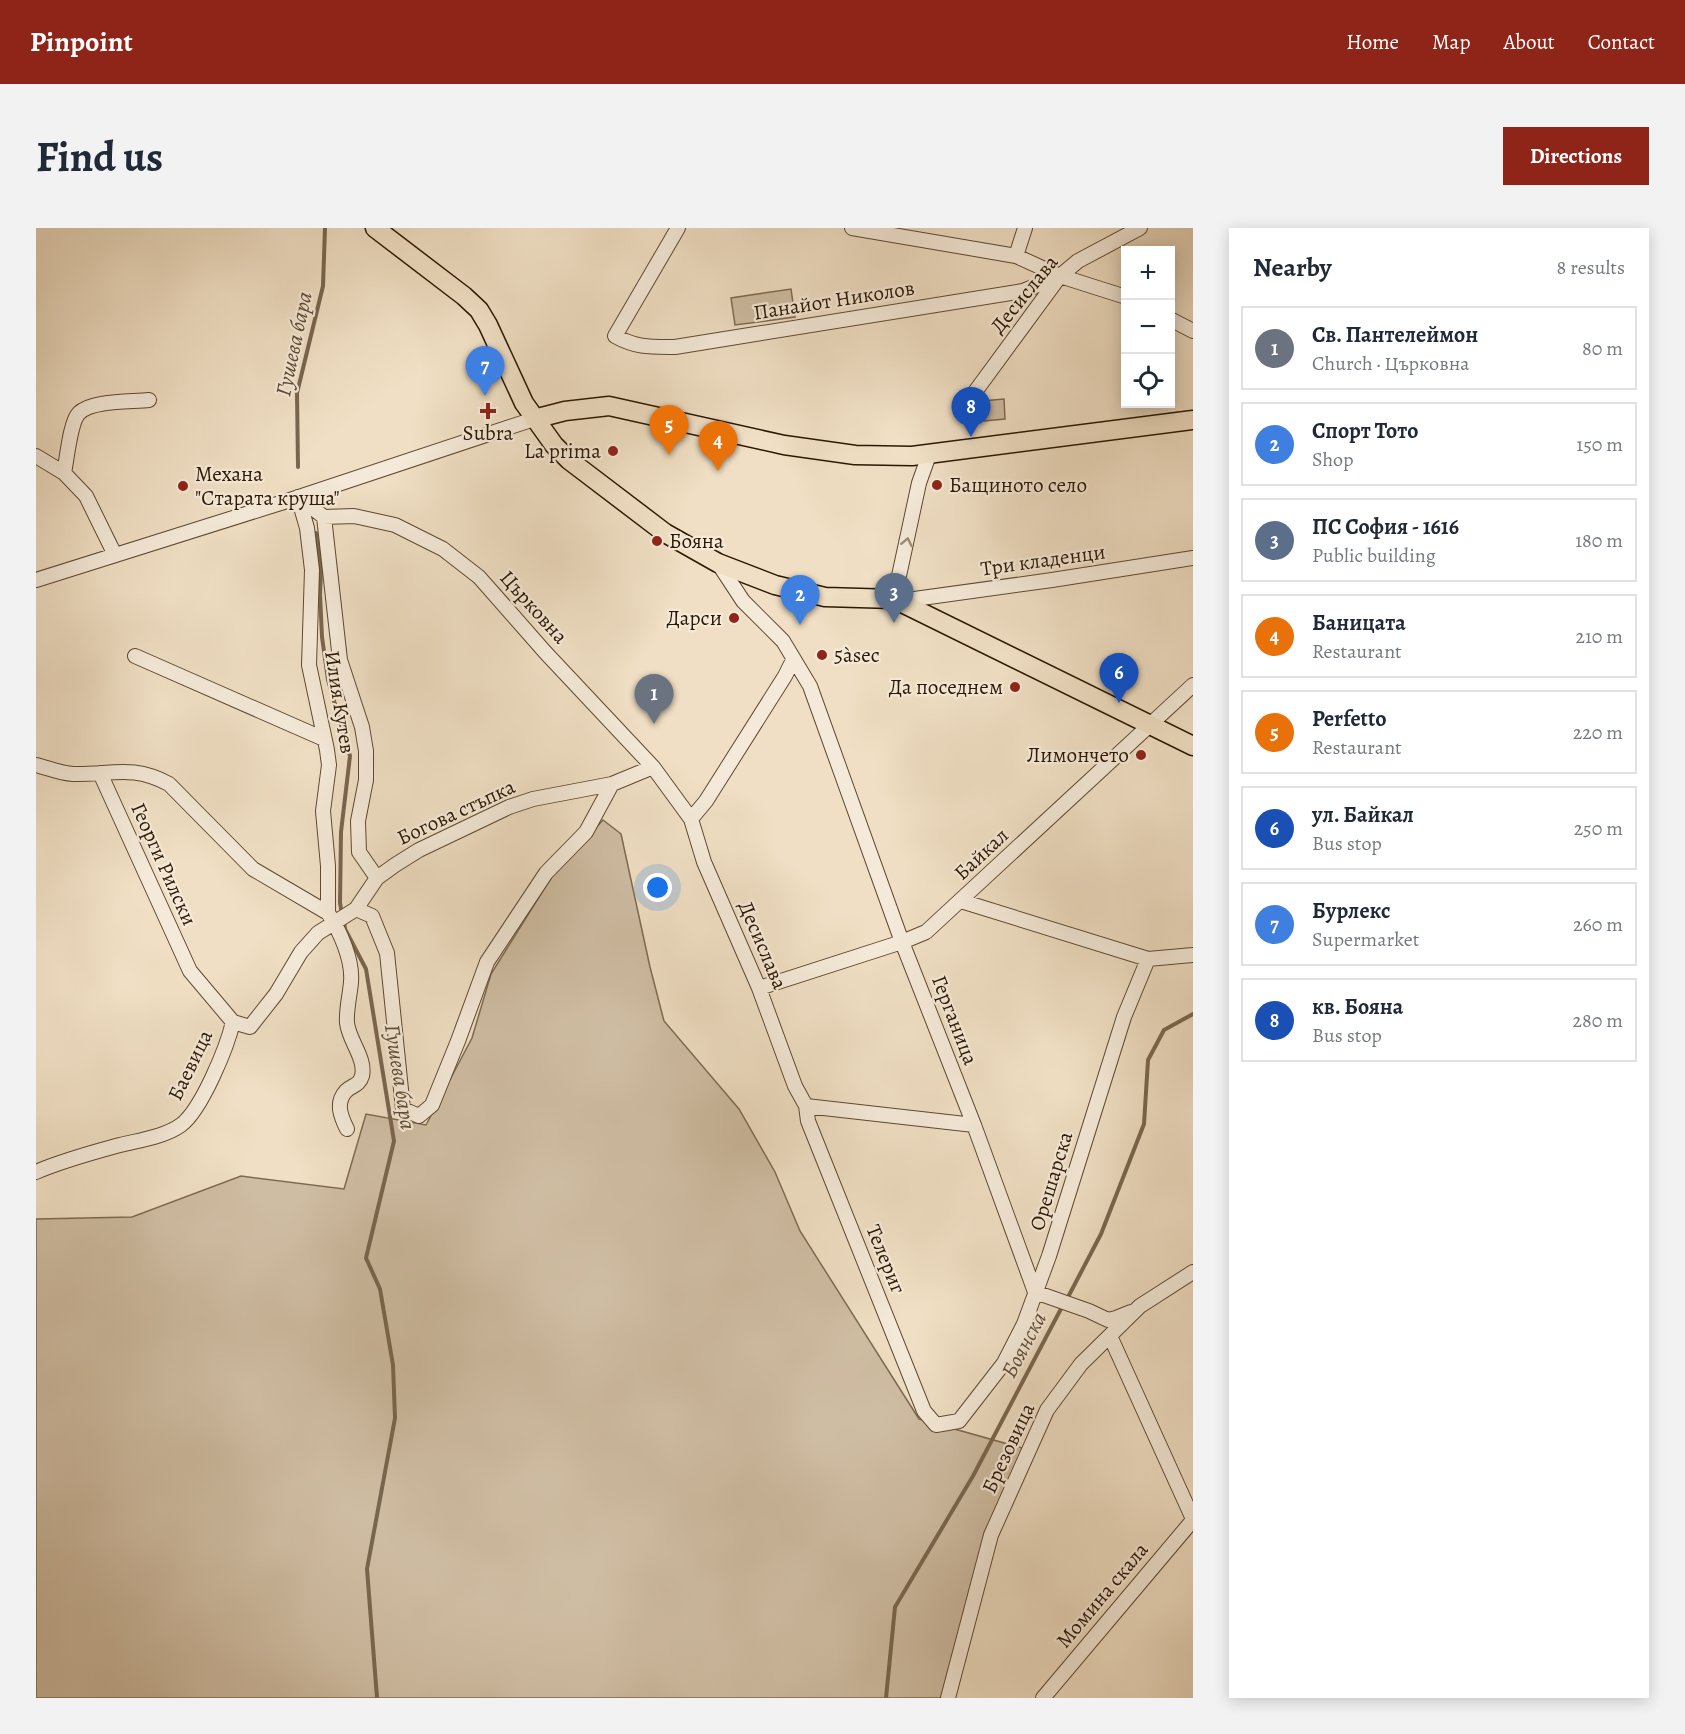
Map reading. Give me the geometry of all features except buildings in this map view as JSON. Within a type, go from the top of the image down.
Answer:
[{"type":"main road","points":[[375,228],[479,310],[524,403],[554,445],[569,460],[665,533],[717,563],[802,593],[825,597],[897,600],[1193,746]]},
{"type":"main road","points":[[534,419],[565,411],[609,406],[784,445],[855,455],[929,455],[1193,420]]},
{"type":"street","name":"Панайот Николов","points":[[678,228],[615,336],[638,346],[675,347],[1023,291],[1060,276]]},
{"type":"street","points":[[852,228],[1016,256],[1060,276],[1121,296]]},
{"type":"street","points":[[1016,256],[1025,228]]},
{"type":"street","name":"Десислава","points":[[961,411],[1060,276],[1078,261],[1140,228]]},
{"type":"street","points":[[1175,322],[1193,331]]},
{"type":"street","points":[[64,473],[77,414],[90,405],[149,400]]},
{"type":"street","points":[[36,580],[534,419]]},
{"type":"street","points":[[897,600],[919,483],[929,455]]},
{"type":"street","points":[[36,456],[64,473],[86,496],[115,555]]},
{"type":"street","points":[[298,497],[324,517],[340,660],[362,727],[366,751],[366,780],[358,821],[359,852],[377,879]]},
{"type":"street","name":"Илия Кутев","points":[[298,497],[308,528],[312,570],[309,665],[329,765],[323,811],[331,918]]},
{"type":"street","name":"Църковна","points":[[324,517],[354,516],[395,525],[443,549],[479,577],[545,652],[653,767],[691,819]]},
{"type":"street","name":"Три кладенци","points":[[897,600],[1052,580],[1193,558]]},
{"type":"street","name":"Герганица","points":[[717,563],[743,601],[783,641],[810,687],[902,942],[974,1125],[1035,1292]]},
{"type":"street","points":[[135,656],[324,739]]},
{"type":"street","points":[[691,819],[706,801],[794,660]]},
{"type":"street","name":"Байкал","points":[[759,987],[902,942],[926,932],[1193,685]]},
{"type":"street","points":[[36,765],[70,774],[134,771],[153,775],[169,784],[253,869],[331,918],[346,954],[351,979],[347,1024],[361,1060],[362,1074],[358,1084],[347,1091],[340,1102],[340,1114],[347,1129]]},
{"type":"street","name":"Богова стъпка","points":[[331,918],[356,909],[377,879],[419,850],[509,807],[533,799],[612,784],[653,767]]},
{"type":"street","name":"Георги Рилски","points":[[100,773],[190,971],[233,1022]]},
{"type":"street","points":[[356,909],[372,916],[387,954],[403,1109],[419,1116],[432,1105],[488,962],[546,873],[586,832],[612,784]]},
{"type":"street","name":"Десислава","points":[[691,819],[704,862],[759,987],[795,1086],[806,1106]]},
{"type":"street","points":[[961,901],[1148,959],[1193,955]]},
{"type":"street","name":"Баевица","points":[[36,1172],[66,1160],[164,1134],[182,1124],[193,1112],[214,1072],[229,1040],[233,1022],[250,1027],[276,994],[301,952],[331,918]]},
{"type":"street","name":"Орешарска","points":[[936,1425],[959,1421],[1004,1363],[1024,1324],[1049,1256],[1124,1017],[1148,959]]},
{"type":"street","points":[[806,1106],[974,1125]]},
{"type":"street","name":"Телериг","points":[[806,1106],[808,1121],[924,1411],[936,1425]]},
{"type":"street","name":"Брезовица","points":[[948,1698],[991,1535],[1047,1410],[1081,1364],[1140,1306],[1193,1272]]},
{"type":"street","points":[[1035,1292],[1108,1320],[1125,1315],[1140,1306]]},
{"type":"street","points":[[1110,1335],[1193,1519]]},
{"type":"street","name":"Момина скала","points":[[1043,1698],[1193,1519]]},
{"type":"shaded area","points":[[791,289],[795,317],[735,325],[731,298]]},
{"type":"shaded area","points":[[1004,399],[1005,419],[984,421],[982,401]]},
{"type":"shaded area","points":[[603,820],[621,834],[664,1021],[739,1109],[775,1172],[800,1231],[919,1419],[1029,1450],[991,1535],[948,1698],[36,1698],[36,1219],[132,1217],[241,1176],[344,1189],[366,1114],[426,1125],[472,1038],[491,974],[554,873]]},
{"type":"waterway","name":"Гушева бара","points":[[298,467],[297,393],[323,286],[325,228]]},
{"type":"waterway","name":"Гушева бара","points":[[316,533],[321,572],[322,637],[328,680],[350,756],[341,832],[340,903],[342,914]]},
{"type":"waterway","name":"Гушева бара","points":[[344,922],[345,929],[366,969],[394,1141],[366,1258],[380,1289],[393,1365],[395,1418],[367,1569],[377,1698]]},
{"type":"waterway","name":"Боянска","points":[[1067,1299],[1101,1234],[1144,1124],[1148,1060],[1164,1030],[1193,1014]]},
{"type":"waterway","name":"Боянска","points":[[886,1698],[895,1607],[973,1476],[1063,1305]]},
{"type":"place","name":"Бурлекс","points":[[485,396]]},
{"type":"place","name":"Subra","points":[[488,411]]},
{"type":"place","name":"кв. Бояна","points":[[971,437]]},
{"type":"place","name":"La prima","points":[[613,451]]},
{"type":"place","name":"Perfetto","points":[[669,455]]},
{"type":"place","name":"Баницата","points":[[718,471]]},
{"type":"place","name":"Бащиното село","points":[[937,485]]},
{"type":"place","name":"Механа \"Старата круша\"","points":[[183,486]]},
{"type":"place","name":"Бояна","points":[[657,541]]},
{"type":"place","name":"Дарси","points":[[734,618]]},
{"type":"place","name":"ПС София - 1616","points":[[894,623]]},
{"type":"place","name":"Спорт Тото","points":[[800,625]]},
{"type":"place","name":"5àsec","points":[[822,655]]},
{"type":"place","name":"Да поседнем","points":[[1015,687]]},
{"type":"place","name":"ул. Байкал","points":[[1119,703]]},
{"type":"place","name":"Св. Пантелеймон","points":[[654,724]]},
{"type":"place","name":"Лимончето","points":[[1141,755]]}]
